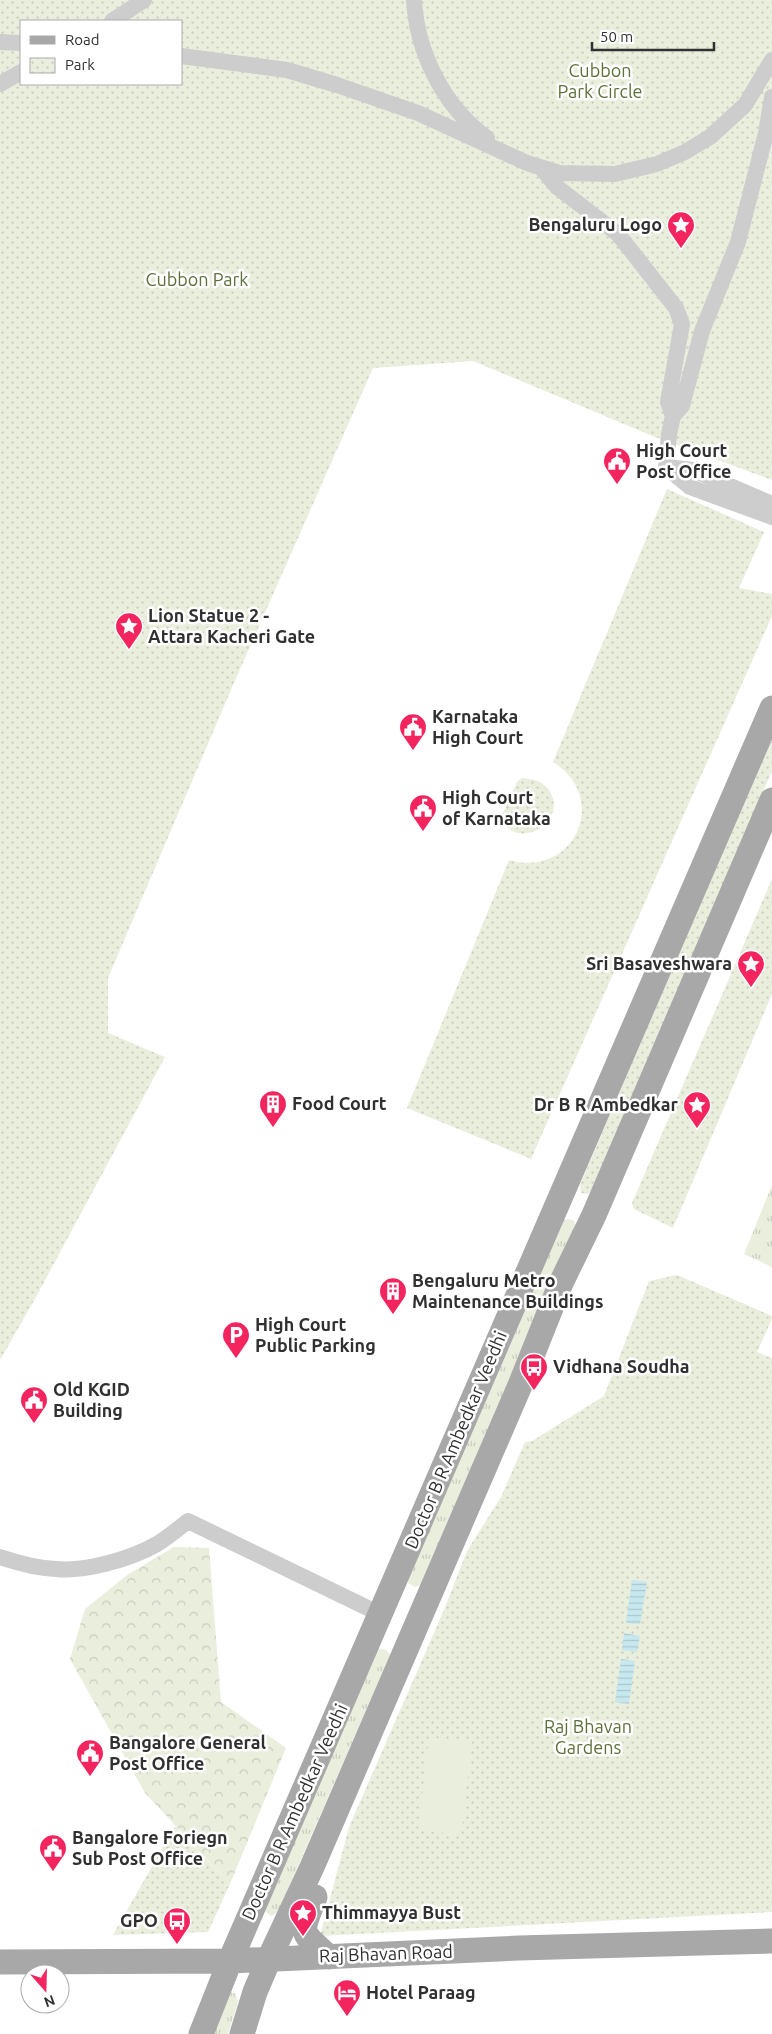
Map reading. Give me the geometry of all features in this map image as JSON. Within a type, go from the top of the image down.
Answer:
[{"type":"main road","name":"Doctor B R Ambedkar Veedhi","points":[[200,2034],[772,708]]},
{"type":"main road","name":"Doctor B R Ambedkar Veedhi","points":[[242,2034],[255,1992],[269,1959],[312,1868],[521,1383],[561,1284],[601,1199],[772,800]]},
{"type":"main road","points":[[380,1615],[424,1609]]},
{"type":"main road","points":[[380,1615],[407,1648]]},
{"type":"main road","points":[[312,1868],[316,1894],[304,1924],[304,1931],[307,1937],[329,1957]]},
{"type":"main road","name":"Raj Bhavan Road","points":[[0,1962],[230,1961],[519,1948],[772,1941]]},
{"type":"street","points":[[114,20],[144,0]]},
{"type":"street","points":[[414,0],[423,49],[443,92],[474,129],[514,156]]},
{"type":"street","points":[[0,42],[20,43]]},
{"type":"street","points":[[182,56],[287,70],[329,83],[418,113],[542,169],[559,173],[615,174],[657,164],[685,152],[710,137],[745,105],[772,60]]},
{"type":"street","points":[[0,84],[20,73]]},
{"type":"street","points":[[672,416],[682,406],[702,331],[738,242],[766,134],[772,97]]},
{"type":"street","points":[[542,169],[557,186],[618,234],[676,308],[682,324],[668,402],[672,416],[666,467]]},
{"type":"street","points":[[666,467],[693,470],[772,504]]},
{"type":"street","points":[[666,467],[690,487],[772,517]]},
{"type":"street","points":[[0,1557],[24,1564],[58,1570],[89,1567],[128,1556],[156,1544],[188,1521],[380,1615]]},
{"type":"green space","name":"Cubbon Park","points":[[0,0],[772,0],[772,480],[655,437],[473,361],[373,368],[233,685],[108,978],[108,1033],[165,1057],[0,1360]]},
{"type":"green space","points":[[667,489],[764,532],[739,588],[772,594],[772,616],[531,1159],[407,1108],[509,860],[532,863],[551,858],[567,847],[577,832],[582,814],[580,795],[570,777],[553,762]]},
{"type":"green space","points":[[772,734],[772,771],[593,1189],[588,1194],[581,1193],[580,1185]]},
{"type":"green space","points":[[522,778],[542,783],[549,790],[554,801],[553,812],[547,822],[539,829],[529,833],[518,833],[509,828],[501,818],[517,782]]},
{"type":"green space","points":[[772,879],[772,994],[673,1228],[634,1209],[632,1203]]},
{"type":"green space","points":[[772,1185],[772,1267],[744,1254]]},
{"type":"green space","points":[[564,1220],[574,1221],[576,1225],[421,1585],[415,1587],[408,1583],[408,1579]]},
{"type":"green space","name":"Raj Bhavan Gardens","points":[[677,1275],[772,1316],[757,1352],[772,1358],[772,1912],[320,1936],[349,1827],[444,1610],[467,1551],[501,1497],[525,1442],[532,1441],[604,1396],[649,1281]]},
{"type":"green space","points":[[174,1547],[209,1548],[221,1702],[286,1748],[230,1884],[145,1793],[70,1659],[85,1609],[127,1575]]},
{"type":"green space","points":[[386,1650],[390,1655],[278,1912],[271,1916],[265,1911],[376,1651]]},
{"type":"green space","points":[[429,1737],[472,1742],[461,1835],[418,1830]]},
{"type":"green space","points":[[175,1826],[230,1884],[208,1932],[113,1935]]},
{"type":"green space","points":[[229,1992],[235,1993],[238,2002],[228,2034],[212,2034]]},
{"type":"water","points":[[632,1580],[647,1582],[640,1624],[626,1623]]},
{"type":"water","points":[[624,1633],[640,1636],[637,1652],[622,1650]]},
{"type":"water","points":[[621,1659],[635,1661],[629,1704],[615,1702]]},
{"type":"place","name":"Bengaluru Logo","points":[[681,249]]},
{"type":"place","name":"High Court Post Office","points":[[617,485]]},
{"type":"place","name":"Lion Statue 2 - Attara Kacheri Gate","points":[[129,650]]},
{"type":"place","name":"Karnataka High Court","points":[[413,751]]},
{"type":"place","name":"High Court of Karnataka","points":[[423,832]]},
{"type":"place","name":"Sri Basaveshwara","points":[[751,988]]},
{"type":"place","name":"Food Court","points":[[273,1128]]},
{"type":"place","name":"Dr B R Ambedkar","points":[[697,1129]]},
{"type":"place","name":"Bengaluru Metro Maintenance Buildings","points":[[393,1315]]},
{"type":"place","name":"High Court Public Parking","points":[[236,1359]]},
{"type":"place","name":"Vidhana Soudha","points":[[534,1391]]},
{"type":"place","name":"Old KGID Building","points":[[34,1424]]},
{"type":"place","name":"Bangalore General Post Office","points":[[90,1777]]},
{"type":"place","name":"Bangalore Foriegn Sub Post Office","points":[[53,1872]]},
{"type":"place","name":"Thimmayya Bust","points":[[303,1937]]},
{"type":"place","name":"GPO","points":[[177,1945]]},
{"type":"place","name":"Hotel Paraag","points":[[347,2017]]},
{"type":"park label","name":"Cubbon Park Circle","points":[[600,81]]}]
